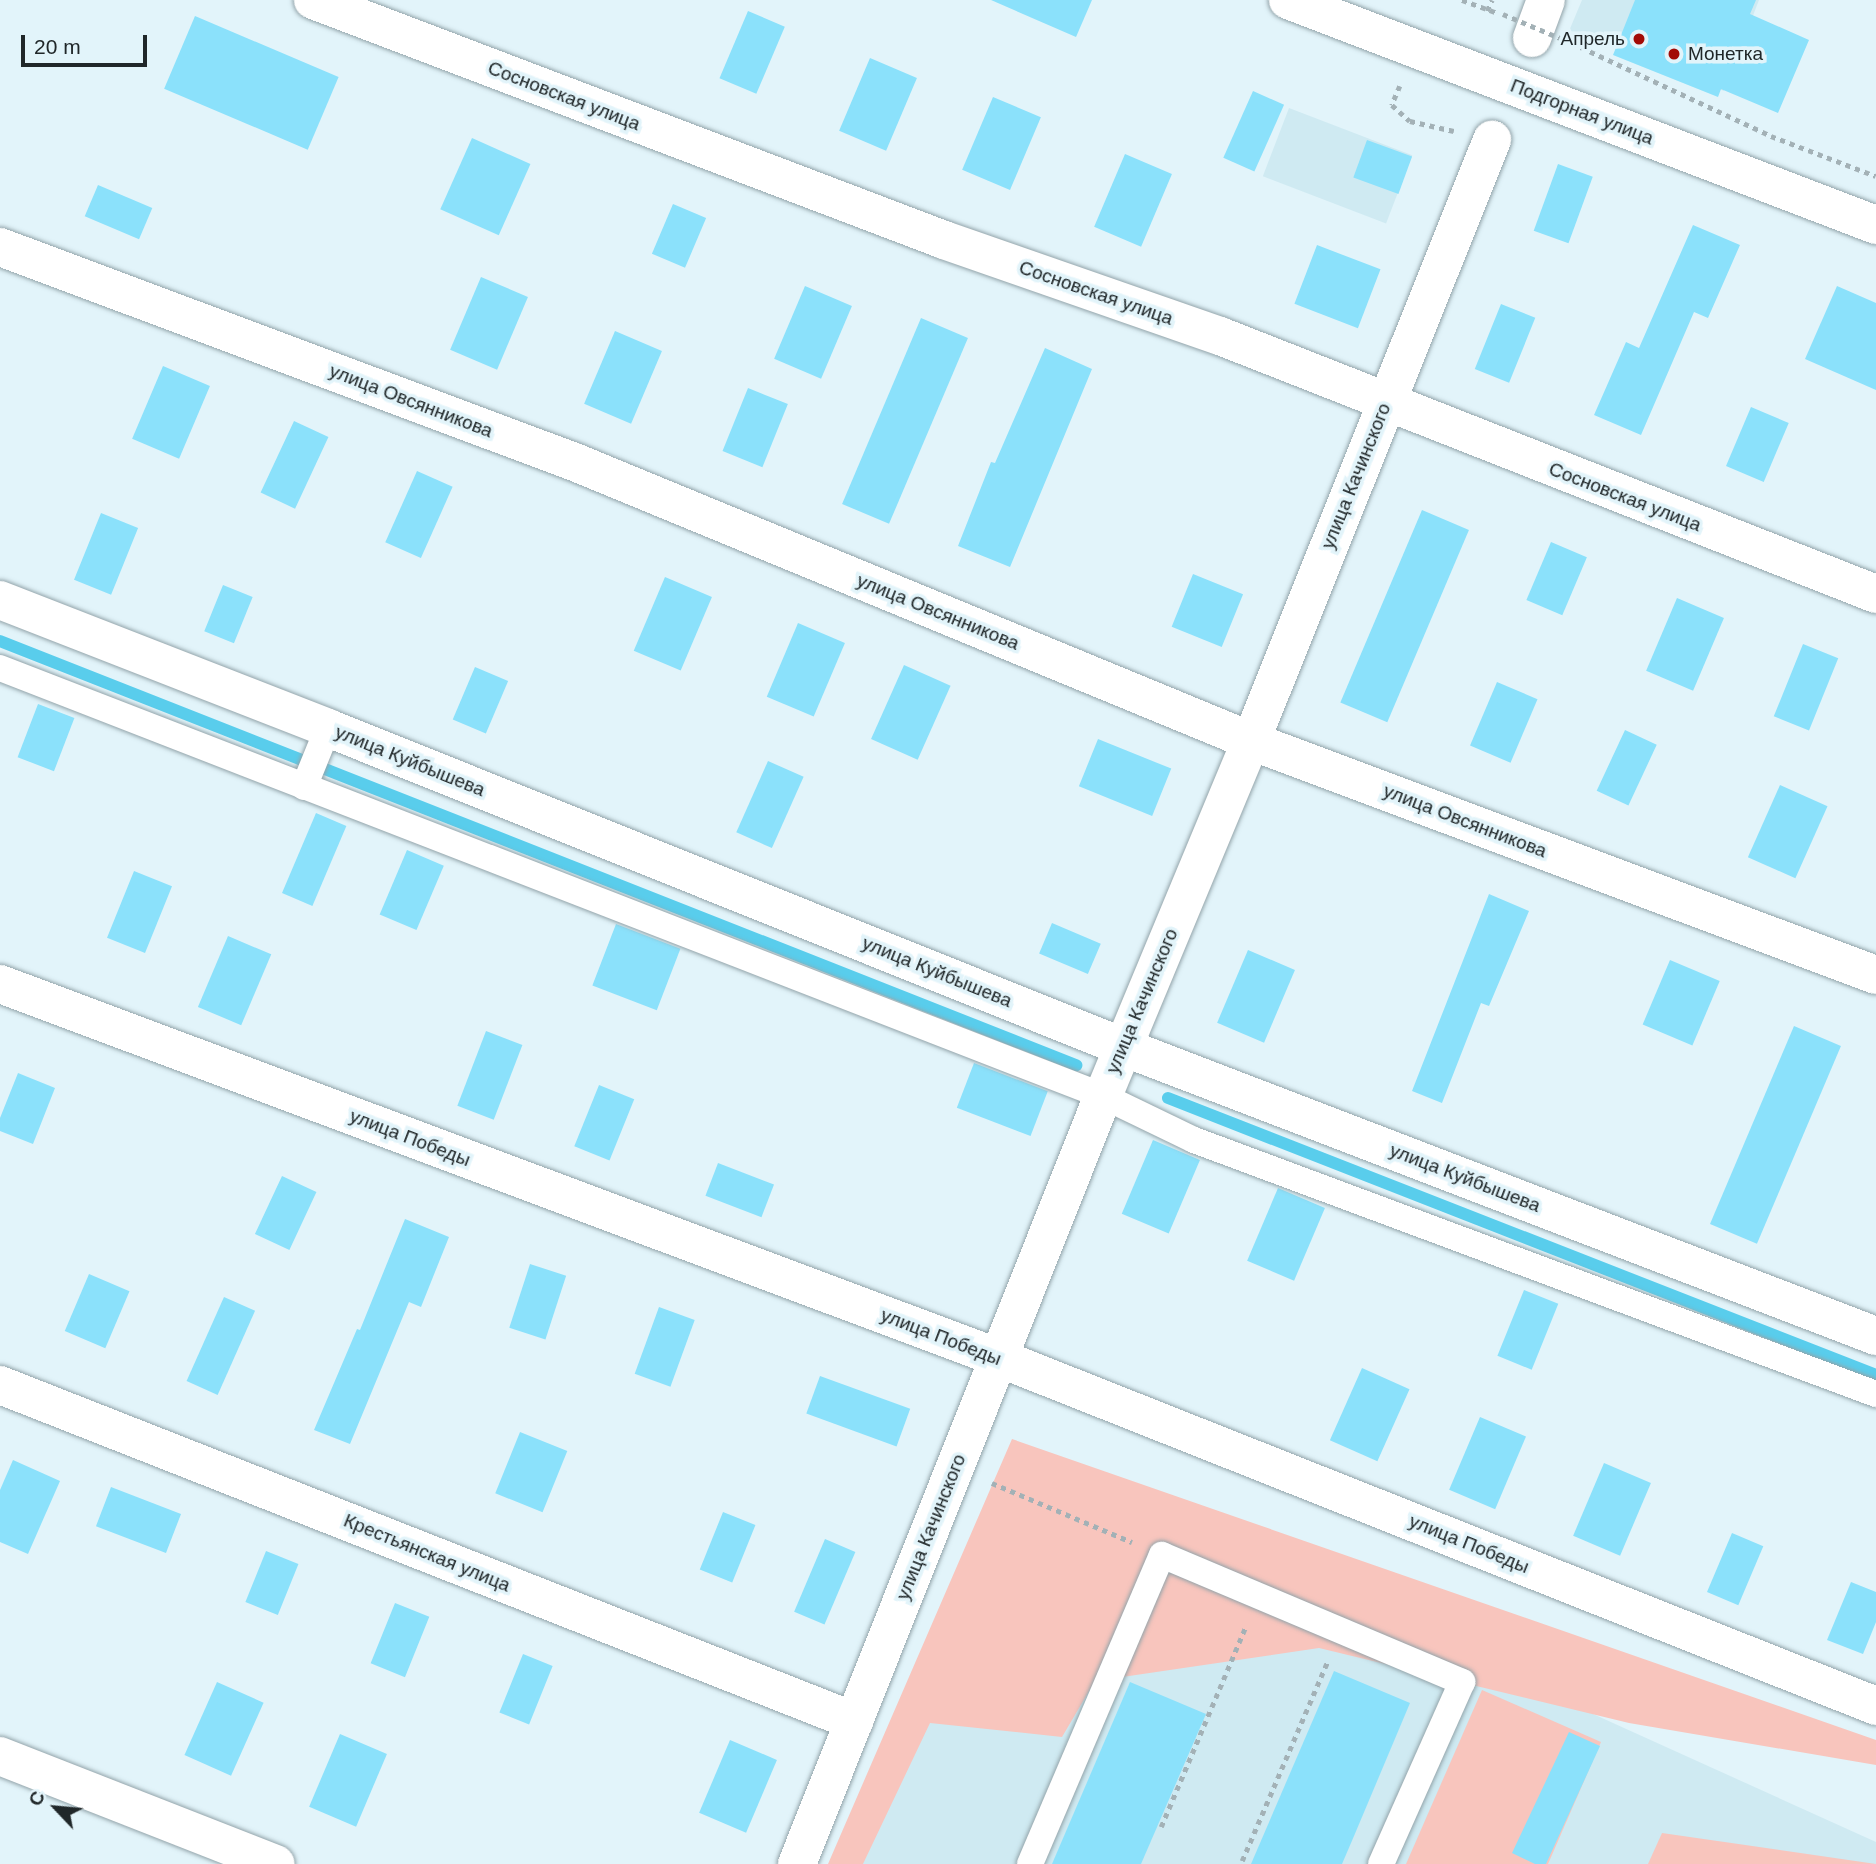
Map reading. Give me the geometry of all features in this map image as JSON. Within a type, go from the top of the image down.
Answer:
[{"type":"street","name":"Сосновская улица","points":[[313,0],[944,240],[1220,336],[1385,404],[1876,594]]},
{"type":"street","name":"Подгорная улица","points":[[1287,0],[1876,225]]},
{"type":"street","points":[[1546,0],[1548,39]]},
{"type":"street","name":"улица Качинского","points":[[797,1864],[1123,1047],[1251,741],[1492,140]]},
{"type":"street","name":"улица Овсянникова","points":[[0,247],[577,463],[1251,741],[1876,975]]},
{"type":"street","name":"улица Куйбышева","points":[[0,600],[328,728],[1123,1047],[1876,1336]]},
{"type":"street","name":"улица Победы","points":[[0,984],[999,1358],[1876,1706]]},
{"type":"street","name":"Крестьянская улица","points":[[0,1385],[853,1721]]},
{"type":"street","points":[[0,1756],[276,1864]]},
{"type":"lane","points":[[0,668],[1103,1097],[1194,1140],[1876,1394]]},
{"type":"lane","points":[[304,787],[328,728]]},
{"type":"lane","points":[[1030,1864],[1162,1555],[1462,1682],[1381,1864]]},
{"type":"path","points":[[1462,0],[1487,11],[1503,14],[1548,39],[1771,136],[1876,176]]},
{"type":"path","points":[[1487,11],[1492,0]]},
{"type":"path","points":[[1019,1493],[1162,1555]]},
{"type":"path","points":[[1161,1827],[1258,1596]]},
{"type":"path","points":[[1242,1861],[1341,1631]]},
{"type":"shaded area","points":[[1582,0],[1759,0],[1724,91],[1569,31]]},
{"type":"shaded area","points":[[1289,108],[1412,155],[1386,223],[1263,176]]},
{"type":"shaded area","points":[[1012,1439],[1876,1740],[1876,1765],[1629,1723],[1319,1648],[1095,1681],[1062,1737],[930,1723],[863,1864],[828,1864]]},
{"type":"shaded area","points":[[1032,1460],[1876,1842],[1876,1864],[860,1864]]},
{"type":"shaded area","points":[[1482,1690],[1601,1742],[1548,1864],[1406,1864]]},
{"type":"shaded area","points":[[1662,1833],[1876,1864],[1648,1864]]},
{"type":"building","points":[[991,0],[1092,0],[1076,37]]},
{"type":"building","points":[[1635,0],[1756,0],[1750,14],[1809,40],[1778,113],[1721,89],[1718,97],[1613,55]]},
{"type":"building","points":[[748,11],[785,27],[756,94],[719,78]]},
{"type":"building","points":[[195,16],[339,77],[308,150],[164,89]]},
{"type":"building","points":[[870,58],[917,78],[886,151],[839,131]]},
{"type":"building","points":[[1253,91],[1284,105],[1254,172],[1223,158]]},
{"type":"building","points":[[993,97],[1041,117],[1010,190],[962,170]]},
{"type":"building","points":[[472,138],[530,164],[499,235],[440,209]]},
{"type":"building","points":[[1367,140],[1412,156],[1398,194],[1353,178]]},
{"type":"building","points":[[1125,154],[1172,174],[1141,247],[1094,227]]},
{"type":"building","points":[[1558,164],[1593,177],[1568,243],[1534,231]]},
{"type":"building","points":[[98,185],[152,208],[139,239],[85,216]]},
{"type":"building","points":[[673,204],[706,218],[685,268],[652,254]]},
{"type":"building","points":[[1693,225],[1740,245],[1708,318],[1694,312],[1641,435],[1594,415],[1626,342],[1639,348]]},
{"type":"building","points":[[1317,245],[1380,269],[1358,328],[1294,304]]},
{"type":"building","points":[[481,277],[528,297],[497,370],[450,350]]},
{"type":"building","points":[[805,286],[852,306],[821,379],[774,359]]},
{"type":"building","points":[[1837,286],[1876,303],[1876,390],[1805,359]]},
{"type":"building","points":[[1501,304],[1535,318],[1509,383],[1475,369]]},
{"type":"building","points":[[921,318],[968,338],[889,524],[842,504]]},
{"type":"building","points":[[615,331],[662,351],[631,424],[584,404]]},
{"type":"building","points":[[1045,348],[1092,369],[1010,567],[958,546],[991,462],[995,463]]},
{"type":"building","points":[[163,366],[210,386],[179,459],[132,439]]},
{"type":"building","points":[[748,388],[788,404],[762,467],[723,451]]},
{"type":"building","points":[[1751,407],[1789,423],[1764,482],[1726,466]]},
{"type":"building","points":[[294,421],[328,437],[295,509],[261,493]]},
{"type":"building","points":[[417,471],[453,487],[421,558],[385,542]]},
{"type":"building","points":[[1422,510],[1469,530],[1387,722],[1340,702]]},
{"type":"building","points":[[101,513],[138,528],[111,595],[74,580]]},
{"type":"building","points":[[1551,542],[1587,557],[1562,615],[1526,600]]},
{"type":"building","points":[[1193,574],[1243,594],[1222,647],[1172,627]]},
{"type":"building","points":[[665,577],[712,597],[681,671],[634,651]]},
{"type":"building","points":[[223,585],[253,597],[234,643],[204,631]]},
{"type":"building","points":[[1677,598],[1724,618],[1693,691],[1646,671]]},
{"type":"building","points":[[798,623],[845,643],[814,717],[767,697]]},
{"type":"building","points":[[1803,644],[1838,658],[1809,731],[1774,716]]},
{"type":"building","points":[[904,665],[951,686],[918,760],[871,739]]},
{"type":"building","points":[[475,667],[508,681],[486,734],[453,719]]},
{"type":"building","points":[[1497,682],[1538,699],[1511,763],[1470,746]]},
{"type":"building","points":[[38,704],[74,718],[54,771],[18,757]]},
{"type":"building","points":[[1625,730],[1657,745],[1628,806],[1597,791]]},
{"type":"building","points":[[1098,739],[1171,769],[1152,816],[1079,786]]},
{"type":"building","points":[[768,761],[804,777],[772,848],[736,832]]},
{"type":"building","points":[[1780,785],[1828,806],[1795,878],[1748,857]]},
{"type":"building","points":[[316,813],[346,826],[312,906],[282,893]]},
{"type":"building","points":[[407,850],[444,866],[416,930],[380,914]]},
{"type":"building","points":[[134,871],[172,886],[145,953],[107,938]]},
{"type":"building","points":[[1489,894],[1529,911],[1489,1006],[1481,1003],[1442,1103],[1412,1091]]},
{"type":"building","points":[[1052,923],[1101,944],[1088,974],[1039,953]]},
{"type":"building","points":[[616,924],[680,949],[657,1010],[592,986]]},
{"type":"building","points":[[228,936],[271,954],[241,1025],[198,1007]]},
{"type":"building","points":[[1248,950],[1295,970],[1264,1043],[1217,1023]]},
{"type":"building","points":[[1670,960],[1720,981],[1692,1046],[1643,1024]]},
{"type":"building","points":[[1794,1026],[1841,1046],[1757,1244],[1710,1224]]},
{"type":"building","points":[[486,1031],[522,1045],[494,1120],[457,1106]]},
{"type":"building","points":[[974,1063],[1048,1091],[1031,1136],[957,1108]]},
{"type":"building","points":[[18,1073],[55,1088],[33,1144],[0,1131],[0,1118]]},
{"type":"building","points":[[599,1085],[634,1099],[610,1160],[574,1146]]},
{"type":"building","points":[[1153,1140],[1200,1160],[1169,1234],[1122,1214]]},
{"type":"building","points":[[718,1163],[774,1185],[761,1217],[705,1196]]},
{"type":"building","points":[[282,1176],[316,1192],[289,1250],[255,1234]]},
{"type":"building","points":[[1278,1188],[1325,1208],[1294,1281],[1247,1261]]},
{"type":"building","points":[[405,1219],[449,1237],[421,1307],[409,1302],[350,1444],[314,1430],[357,1329],[360,1330]]},
{"type":"building","points":[[530,1264],[566,1276],[545,1339],[509,1328]]},
{"type":"building","points":[[89,1274],[130,1291],[105,1348],[65,1331]]},
{"type":"building","points":[[1524,1290],[1558,1304],[1532,1370],[1497,1356]]},
{"type":"building","points":[[224,1297],[255,1311],[218,1395],[187,1381]]},
{"type":"building","points":[[659,1307],[695,1320],[670,1387],[635,1374]]},
{"type":"building","points":[[1362,1368],[1410,1389],[1377,1461],[1330,1440]]},
{"type":"building","points":[[820,1376],[910,1409],[897,1446],[806,1414]]},
{"type":"building","points":[[1480,1417],[1526,1437],[1495,1509],[1449,1490]]},
{"type":"building","points":[[520,1432],[567,1451],[543,1512],[495,1493]]},
{"type":"building","points":[[13,1460],[60,1481],[28,1554],[0,1542],[0,1490]]},
{"type":"building","points":[[1604,1463],[1651,1483],[1620,1556],[1573,1536]]},
{"type":"building","points":[[111,1487],[181,1514],[166,1553],[96,1526]]},
{"type":"building","points":[[723,1512],[755,1525],[732,1583],[700,1569]]},
{"type":"building","points":[[1732,1533],[1763,1546],[1738,1605],[1707,1592]]},
{"type":"building","points":[[825,1539],[855,1552],[825,1625],[794,1612]]},
{"type":"building","points":[[266,1551],[298,1564],[278,1615],[245,1602]]},
{"type":"building","points":[[1851,1582],[1876,1592],[1876,1622],[1863,1654],[1827,1640]]},
{"type":"building","points":[[395,1603],[429,1617],[405,1677],[371,1663]]},
{"type":"building","points":[[523,1654],[553,1666],[529,1724],[499,1712]]},
{"type":"building","points":[[1334,1671],[1410,1703],[1342,1864],[1251,1864]]},
{"type":"building","points":[[217,1682],[264,1703],[231,1776],[184,1755]]},
{"type":"building","points":[[1130,1682],[1206,1714],[1141,1864],[1052,1864]]},
{"type":"building","points":[[1569,1732],[1600,1746],[1546,1864],[1535,1864],[1512,1853]]},
{"type":"building","points":[[340,1734],[387,1754],[356,1827],[309,1807]]},
{"type":"building","points":[[730,1740],[777,1760],[746,1833],[699,1813]]},
{"type":"waterway","points":[[0,641],[1076,1065]]},
{"type":"waterway","points":[[1168,1098],[1876,1375]]},
{"type":"place","name":"Апрель","points":[[1639,39]]},
{"type":"place","name":"Монетка","points":[[1674,54]]}]
